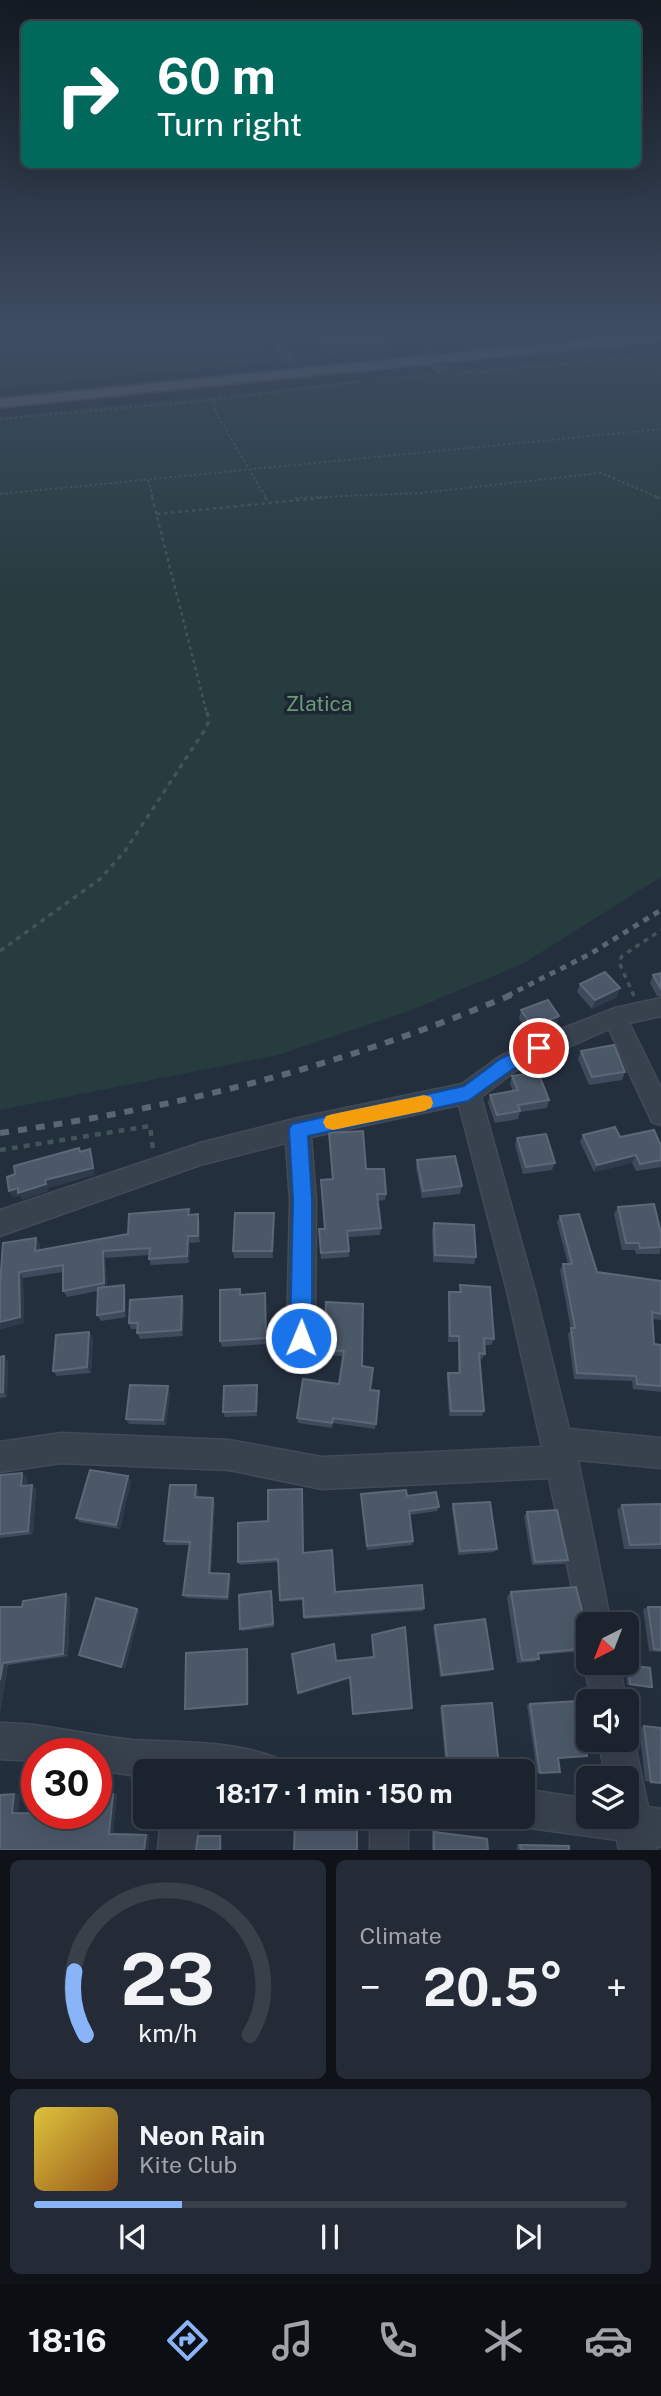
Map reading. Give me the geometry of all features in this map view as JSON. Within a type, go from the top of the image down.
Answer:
[{"type":"street","points":[[0,1223],[155,1167],[298,1129],[468,1093],[507,1064],[615,1017],[652,1008]]},
{"type":"street","points":[[615,1017],[660,1105]]},
{"type":"street","points":[[468,1093],[506,1223],[561,1452],[592,1612]]},
{"type":"street","points":[[298,1129],[303,1200],[301,1338]]},
{"type":"street","points":[[0,1457],[61,1448],[229,1455],[322,1473],[561,1452],[661,1453]]},
{"type":"street","points":[[0,1741],[28,1741],[139,1759]]},
{"type":"street","points":[[535,1810],[640,1823]]},
{"type":"street","points":[[177,1850],[179,1829]]},
{"type":"street","points":[[389,1829],[389,1850]]},
{"type":"path","points":[[220,419],[268,501]]},
{"type":"path","points":[[0,494],[661,429]]},
{"type":"path","points":[[157,514],[268,501],[421,493],[601,473],[661,499]]},
{"type":"path","points":[[0,951],[79,895],[111,868],[184,765],[208,725],[205,703],[148,479]]},
{"type":"path","points":[[652,1008],[626,985],[618,962],[622,956],[661,930]]},
{"type":"path","points":[[0,1150],[150,1126],[155,1167]]},
{"type":"green space","name":"Zlatica","points":[[0,419],[661,419],[661,877],[524,963],[412,1010],[278,1055],[0,1110]]},
{"type":"building","points":[[605,972],[620,988],[595,1000],[580,984]]},
{"type":"building","points":[[661,973],[661,989],[653,975]]},
{"type":"building","points":[[548,1000],[559,1016],[532,1026],[521,1010]]},
{"type":"building","points":[[614,1045],[625,1072],[592,1077],[581,1051]]},
{"type":"building","points":[[538,1072],[549,1100],[518,1105],[520,1111],[497,1115],[490,1095],[518,1090],[512,1076]]},
{"type":"building","points":[[615,1127],[620,1137],[654,1130],[661,1146],[661,1160],[640,1164],[636,1155],[597,1165],[583,1135]]},
{"type":"building","points":[[363,1131],[366,1169],[384,1169],[386,1194],[377,1194],[381,1228],[347,1231],[349,1251],[321,1253],[319,1229],[325,1229],[321,1180],[333,1179],[329,1133]]},
{"type":"building","points":[[546,1134],[555,1163],[526,1167],[517,1138]]},
{"type":"building","points":[[79,1148],[80,1152],[90,1149],[93,1168],[45,1180],[46,1184],[18,1193],[18,1188],[9,1191],[7,1177],[15,1174],[14,1166]]},
{"type":"building","points":[[455,1156],[462,1186],[423,1191],[417,1160]]},
{"type":"building","points":[[654,1204],[661,1233],[661,1247],[640,1248],[639,1243],[626,1243],[618,1207]]},
{"type":"building","points":[[189,1209],[188,1215],[198,1214],[198,1236],[188,1236],[187,1256],[149,1259],[150,1248],[103,1251],[104,1283],[63,1291],[63,1265],[19,1272],[20,1317],[0,1322],[3,1243],[36,1238],[35,1251],[128,1234],[129,1214]]},
{"type":"building","points":[[235,1213],[274,1213],[272,1251],[233,1251]]},
{"type":"building","points":[[579,1214],[597,1272],[661,1281],[661,1314],[652,1312],[654,1344],[661,1345],[661,1386],[637,1384],[636,1376],[577,1373],[571,1328],[575,1328],[563,1264],[572,1264],[560,1216]]},
{"type":"building","points":[[434,1223],[474,1225],[476,1257],[435,1255]]},
{"type":"building","points":[[124,1285],[124,1311],[97,1315],[98,1288]]},
{"type":"building","points":[[460,1285],[490,1287],[494,1339],[484,1338],[485,1354],[479,1353],[484,1411],[451,1411],[448,1373],[460,1373],[459,1336],[450,1336],[449,1292],[461,1292]]},
{"type":"building","points":[[240,1289],[240,1295],[265,1293],[266,1338],[220,1341],[220,1290]]},
{"type":"building","points":[[182,1296],[181,1330],[137,1333],[138,1323],[129,1323],[130,1300]]},
{"type":"building","points":[[326,1302],[363,1304],[362,1366],[373,1368],[370,1390],[379,1391],[376,1424],[333,1418],[332,1423],[297,1418],[303,1379],[339,1384],[344,1351],[324,1350]]},
{"type":"building","points":[[89,1332],[87,1367],[53,1371],[56,1335]]},
{"type":"building","points":[[4,1356],[3,1392],[0,1392],[0,1357]]},
{"type":"building","points":[[130,1385],[168,1386],[163,1420],[126,1419]]},
{"type":"building","points":[[257,1385],[256,1411],[223,1412],[224,1386]]},
{"type":"building","points":[[90,1470],[128,1476],[116,1525],[76,1518]]},
{"type":"building","points":[[22,1473],[21,1486],[32,1485],[28,1531],[0,1534],[0,1475]]},
{"type":"building","points":[[170,1485],[196,1485],[195,1497],[213,1498],[209,1573],[229,1574],[227,1597],[183,1595],[190,1542],[164,1541]]},
{"type":"building","points":[[302,1489],[303,1553],[332,1550],[335,1592],[422,1585],[424,1608],[304,1617],[303,1598],[280,1600],[278,1559],[238,1562],[238,1523],[268,1521],[268,1490]]},
{"type":"building","points":[[406,1490],[407,1496],[436,1492],[439,1507],[409,1511],[413,1541],[367,1546],[361,1494]]},
{"type":"building","points":[[490,1502],[497,1549],[460,1551],[453,1504]]},
{"type":"building","points":[[661,1504],[661,1544],[630,1545],[622,1505]]},
{"type":"building","points":[[557,1510],[568,1560],[535,1562],[527,1512]]},
{"type":"building","points":[[576,1587],[582,1612],[576,1612],[576,1649],[538,1653],[539,1659],[522,1660],[511,1592]]},
{"type":"building","points":[[271,1591],[273,1624],[240,1629],[239,1595]]},
{"type":"building","points":[[66,1594],[63,1654],[3,1663],[0,1680],[0,1607],[22,1607],[23,1601]]},
{"type":"building","points":[[96,1598],[137,1609],[121,1667],[79,1655]]},
{"type":"building","points":[[648,1607],[661,1607],[661,1650],[654,1649]]},
{"type":"building","points":[[485,1619],[493,1669],[442,1675],[435,1625]]},
{"type":"building","points":[[405,1627],[412,1708],[353,1714],[350,1677],[298,1693],[292,1654],[334,1644],[336,1661],[374,1657],[372,1635]]},
{"type":"building","points":[[247,1649],[247,1704],[185,1709],[186,1653]]},
{"type":"building","points":[[639,1666],[650,1668],[652,1687],[630,1684],[630,1675],[639,1675]]},
{"type":"building","points":[[576,1701],[576,1752],[586,1752],[587,1756],[558,1758],[560,1772],[540,1773],[530,1704]]},
{"type":"building","points":[[492,1703],[498,1759],[447,1759],[442,1706]]},
{"type":"building","points":[[644,1726],[661,1728],[661,1783],[651,1782]]},
{"type":"building","points":[[14,1794],[12,1813],[21,1813],[21,1829],[110,1829],[109,1834],[146,1835],[144,1850],[0,1850],[0,1795]]},
{"type":"building","points":[[295,1829],[357,1829],[357,1850],[294,1850]]},
{"type":"building","points":[[434,1832],[487,1839],[488,1850],[434,1850]]},
{"type":"building","points":[[198,1836],[220,1836],[220,1850],[196,1850]]},
{"type":"building","points":[[520,1845],[569,1846],[569,1850],[521,1850]]},
{"type":"railway","points":[[507,996],[590,954],[661,910]]},
{"type":"railway","points":[[0,1133],[133,1110],[260,1081],[385,1043],[511,995]]},
{"type":"slow traffic","points":[[333,1122],[424,1103]]},
{"type":"route","points":[[301,1338],[303,1200],[298,1129],[468,1093],[507,1064],[539,1048]]}]
